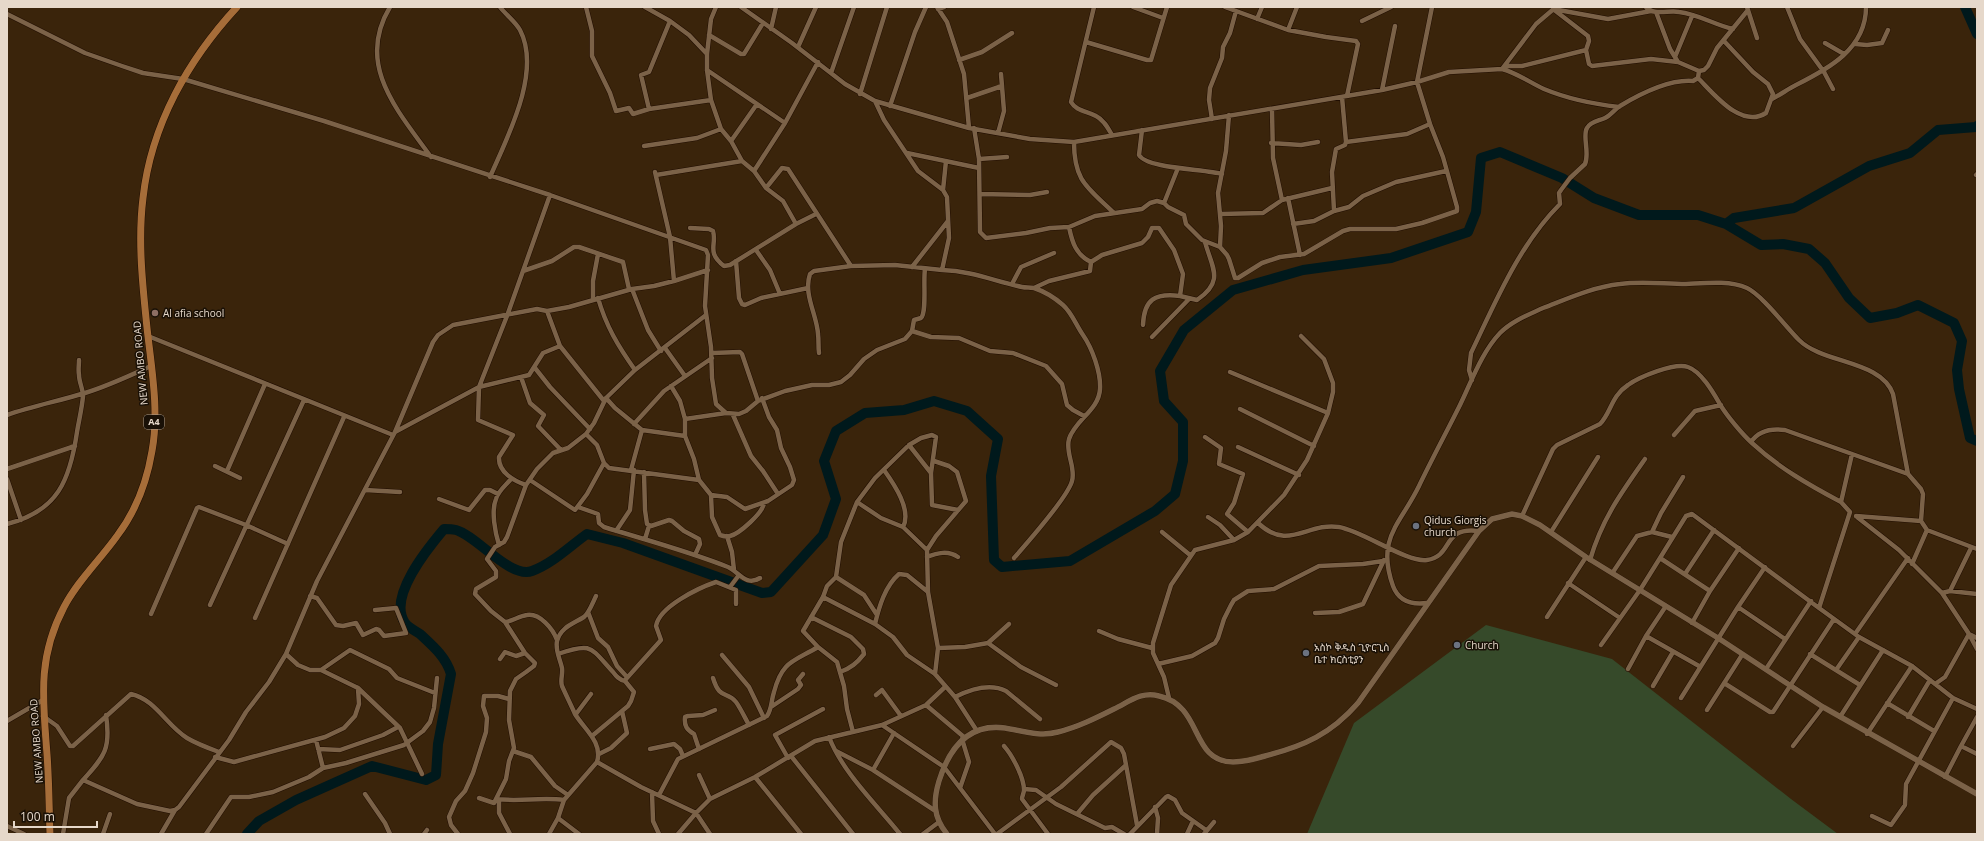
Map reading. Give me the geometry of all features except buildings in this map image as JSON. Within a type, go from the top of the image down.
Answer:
[{"type":"main road","name":"NEW AMBO ROAD","points":[[50,834],[47,753],[43,716],[46,662],[57,623],[73,591],[127,521],[144,485],[152,449],[154,430],[140,246],[142,199],[149,163],[160,127],[183,78],[202,49],[237,7]]},
{"type":"street","points":[[390,7],[378,34],[376,57],[382,83],[401,116],[431,157]]},
{"type":"street","points":[[490,177],[514,122],[524,91],[526,70],[526,51],[520,30],[500,7]]},
{"type":"street","points":[[586,7],[592,30],[592,56],[610,93],[615,110],[629,108],[633,114],[648,109],[711,100]]},
{"type":"street","points":[[645,7],[670,21],[689,35],[706,54]]},
{"type":"street","points":[[716,7],[711,19],[706,54],[711,100],[721,129],[731,141],[742,161],[754,171],[766,188],[782,201],[796,224]]},
{"type":"street","points":[[741,7],[860,94],[874,101],[972,128],[1030,139],[1074,142],[1229,115],[1345,97],[1417,82],[1461,70],[1522,66],[1586,50]]},
{"type":"street","points":[[771,29],[776,7]]},
{"type":"street","points":[[798,48],[816,7]]},
{"type":"street","points":[[831,73],[854,7]]},
{"type":"street","points":[[860,94],[887,8],[881,7]]},
{"type":"street","points":[[890,106],[914,32],[926,7]]},
{"type":"street","points":[[944,7],[938,8],[947,22],[958,60],[964,74],[972,128],[979,159],[980,232],[986,238],[1026,233],[1050,228],[1069,227],[1095,216],[1113,212],[1142,209],[1150,203],[1157,201],[1164,203],[1168,207],[1184,215],[1186,224],[1205,242],[1220,247],[1230,259],[1236,278],[1242,277],[1262,263],[1280,257],[1300,255],[1332,236],[1350,229],[1396,229],[1422,223],[1456,211],[1457,207],[1417,82],[1432,7]]},
{"type":"street","points":[[1094,7],[1089,20],[1086,42],[1073,87],[1071,102],[1077,108],[1097,116],[1106,124],[1112,135]]},
{"type":"street","points":[[1133,7],[1163,18]]},
{"type":"street","points":[[1086,42],[1151,60],[1167,7]]},
{"type":"street","points":[[1225,7],[1288,30],[1326,38],[1356,41],[1358,44],[1345,97],[1346,142]]},
{"type":"street","points":[[1258,19],[1262,7]]},
{"type":"street","points":[[1288,30],[1297,7]]},
{"type":"street","points":[[1362,21],[1391,7]]},
{"type":"street","points":[[1646,7],[1650,11]]},
{"type":"street","points":[[1787,7],[1800,39],[1824,72],[1833,89]]},
{"type":"street","points":[[1772,99],[1824,72],[1855,44],[1864,22],[1866,7]]},
{"type":"street","points":[[1504,68],[1536,24],[1555,8]]},
{"type":"street","points":[[1555,8],[1608,19],[1650,11],[1656,12],[1680,9],[1692,16],[1733,29]]},
{"type":"street","points":[[1555,8],[1588,36],[1589,41],[1586,50],[1589,64],[1592,66],[1651,59],[1676,59],[1699,71],[1704,70],[1708,66],[1717,48],[1724,41],[1747,9]]},
{"type":"street","points":[[1747,9],[1757,38]]},
{"type":"street","points":[[1212,119],[1209,100],[1210,88],[1220,63],[1223,48],[1230,33],[1236,11]]},
{"type":"street","points":[[1656,12],[1659,24],[1676,59]]},
{"type":"street","points":[[7,14],[86,53],[143,73],[183,78],[324,121],[490,177],[550,195],[706,250],[708,255],[706,315],[712,356],[712,378],[716,404],[726,413]]},
{"type":"street","points":[[1676,59],[1692,16]]},
{"type":"street","points":[[648,109],[641,75],[648,72],[670,21]]},
{"type":"street","points":[[709,35],[741,54],[744,54],[763,23]]},
{"type":"street","points":[[1382,90],[1395,26]]},
{"type":"street","points":[[1855,44],[1867,45],[1882,43],[1888,30]]},
{"type":"street","points":[[958,60],[982,52],[1012,33]]},
{"type":"street","points":[[1698,78],[1724,105],[1751,117],[1757,118],[1766,113],[1773,94],[1768,84],[1750,69],[1724,41]]},
{"type":"street","points":[[1825,43],[1844,54]]},
{"type":"street","points":[[754,171],[785,123],[818,62]]},
{"type":"street","points":[[1504,68],[1544,88],[1576,100],[1619,107]]},
{"type":"street","points":[[707,70],[785,123]]},
{"type":"street","points":[[1698,78],[1699,71]]},
{"type":"street","points":[[998,133],[1004,111],[1001,74]]},
{"type":"street","points":[[1472,380],[1469,360],[1488,317],[1521,253],[1534,234],[1560,204],[1559,193],[1562,188],[1585,164],[1587,159],[1585,130],[1588,126],[1606,118],[1619,107],[1651,89],[1681,80],[1693,81],[1698,78]]},
{"type":"street","points":[[967,98],[1002,86]]},
{"type":"street","points":[[874,101],[884,120],[918,171],[943,190],[947,197],[949,238],[942,270]]},
{"type":"street","points":[[731,141],[757,104]]},
{"type":"street","points":[[1272,109],[1273,158],[1293,224],[1300,255]]},
{"type":"street","points":[[1220,247],[1220,214],[1218,193],[1222,174],[1229,115]]},
{"type":"street","points":[[1334,211],[1335,197],[1332,188],[1336,149],[1345,145],[1346,142],[1407,134],[1430,124]]},
{"type":"street","points":[[644,146],[697,138],[721,129]]},
{"type":"street","points":[[1142,130],[1140,157],[1162,165],[1178,168],[1209,170],[1222,174]]},
{"type":"street","points":[[1074,142],[1074,160],[1080,177],[1089,191],[1113,212]]},
{"type":"street","points":[[1272,143],[1301,146],[1318,142]]},
{"type":"street","points":[[907,153],[979,168]]},
{"type":"street","points":[[979,159],[1006,157]]},
{"type":"street","points":[[674,281],[670,237],[656,174],[742,161]]},
{"type":"street","points":[[943,190],[946,161]]},
{"type":"street","points":[[766,188],[782,168],[785,168],[851,266]]},
{"type":"street","points":[[1164,203],[1178,168]]},
{"type":"street","points":[[1293,224],[1314,220],[1334,211],[1349,207],[1364,196],[1396,182],[1446,171]]},
{"type":"street","points":[[1220,214],[1263,213],[1285,199],[1332,188]]},
{"type":"street","points":[[980,194],[1030,195],[1047,192]]},
{"type":"street","points":[[526,486],[511,479],[501,468],[498,461],[501,452],[513,435],[478,420],[479,388],[507,316],[550,195]]},
{"type":"street","points":[[690,228],[709,228],[713,231],[712,248],[718,261],[724,266],[730,265],[796,224],[816,214]]},
{"type":"street","points":[[912,267],[948,221]]},
{"type":"street","points":[[1069,227],[1072,242],[1079,254],[1091,262]]},
{"type":"street","points":[[1091,262],[1102,256],[1142,243],[1148,237],[1152,228],[1159,228],[1174,250],[1183,274],[1180,296]]},
{"type":"street","points":[[1143,325],[1145,307],[1150,302],[1161,296],[1180,296],[1197,300],[1204,296],[1215,278],[1215,270],[1205,242]]},
{"type":"street","points":[[523,271],[552,261],[574,247],[623,262],[630,289],[648,330],[685,376]]},
{"type":"street","points":[[756,250],[770,270],[780,294]]},
{"type":"street","points":[[598,254],[593,281],[595,298],[616,343],[635,370]]},
{"type":"street","points":[[1012,284],[1021,266],[1054,254]]},
{"type":"street","points":[[736,261],[739,298],[742,304],[745,305],[761,298],[808,288]]},
{"type":"street","points":[[1034,288],[1049,281],[1090,271],[1091,262]]},
{"type":"street","points":[[818,353],[818,333],[808,288],[810,274],[814,271],[851,266],[912,267],[962,271],[1034,288],[1053,298],[1070,313],[1090,345],[1094,356],[1100,388],[1092,409],[1073,428],[1068,441],[1069,458],[1073,471],[1072,481],[1038,530],[1014,558]]},
{"type":"street","points":[[685,418],[726,413],[733,415],[746,411],[760,400],[812,385],[829,385],[841,382],[850,375],[864,359],[877,350],[905,339],[912,331],[914,320],[921,318],[924,313],[923,279],[925,269]]},
{"type":"street","points":[[161,834],[175,810],[229,740],[246,712],[270,682],[286,654],[310,596],[394,434],[433,342],[438,335],[453,325],[507,316],[537,309],[547,311],[569,307],[595,298],[630,289],[654,286],[708,270]]},
{"type":"street","points":[[1315,613],[1340,612],[1363,604],[1385,560],[1399,519],[1417,489],[1492,343],[1506,327],[1530,314],[1586,291],[1630,283],[1723,283],[1738,285],[1753,291],[1800,342],[1823,355],[1858,366],[1887,382],[1893,394],[1908,474]]},
{"type":"street","points":[[1152,337],[1189,299]]},
{"type":"street","points":[[547,311],[560,346],[605,400],[642,430],[685,436]]},
{"type":"street","points":[[510,834],[499,813],[498,800],[506,779],[514,744],[509,720],[509,699],[516,679],[535,665],[506,622],[484,605],[475,594],[476,589],[496,577],[496,571],[487,559],[497,546],[508,537],[526,486],[537,469],[553,453],[561,450],[586,434],[599,414],[605,400],[635,370],[706,315]]},
{"type":"street","points":[[912,331],[931,337],[958,338],[990,351],[1013,354],[1046,366],[1062,384],[1067,405],[1084,416]]},
{"type":"street","points":[[148,336],[344,417],[394,434],[479,388],[529,375],[535,368],[536,363],[543,353],[560,346]]},
{"type":"street","points":[[1169,698],[1164,677],[1152,648],[1157,624],[1171,585],[1190,555],[1198,548],[1234,540],[1248,532],[1284,495],[1298,475],[1314,446],[1328,413],[1333,392],[1328,369],[1324,359],[1301,336]]},
{"type":"street","points":[[634,424],[671,386],[712,356],[740,352],[760,400],[777,430],[781,448],[794,478],[792,485],[764,503],[745,509],[727,497],[710,495]]},
{"type":"street","points":[[7,524],[33,515],[54,497],[68,474],[75,446],[83,394],[79,376],[79,360]]},
{"type":"street","points":[[7,415],[44,403],[83,394],[106,386],[150,366]]},
{"type":"street","points":[[1522,516],[1553,449],[1557,445],[1600,424],[1604,420],[1610,404],[1626,386],[1633,381],[1670,368],[1687,366],[1693,369],[1706,383],[1721,405],[1751,442],[1780,466],[1807,484],[1841,502],[1850,512],[1908,558],[1912,564],[1942,593],[1970,634],[1977,649]]},
{"type":"street","points":[[535,368],[550,387],[590,429]]},
{"type":"street","points":[[1230,372],[1328,413]]},
{"type":"street","points":[[521,377],[530,403],[544,415],[538,426],[561,450]]},
{"type":"street","points":[[227,471],[265,384]]},
{"type":"street","points":[[671,386],[680,401],[685,418],[685,436],[694,458],[698,480],[710,495],[714,524],[720,535],[727,536],[737,532],[761,512],[764,503]]},
{"type":"street","points":[[210,605],[304,400]]},
{"type":"street","points":[[1674,435],[1687,418],[1695,411],[1721,405]]},
{"type":"street","points":[[1240,409],[1314,446]]},
{"type":"street","points":[[733,415],[751,456],[778,494]]},
{"type":"street","points":[[255,618],[344,417]]},
{"type":"street","points":[[1751,442],[1760,432],[1778,429],[1908,474],[1921,489],[1923,494],[1921,521],[1927,530],[1977,550]]},
{"type":"street","points":[[616,531],[630,510],[632,470],[642,430]]},
{"type":"street","points":[[586,434],[597,445],[604,463],[609,468],[698,480]]},
{"type":"street","points":[[853,732],[840,672],[834,659],[818,648],[803,632],[823,597],[829,582],[836,577],[841,542],[857,502],[875,478],[909,445],[921,438],[934,435],[936,438],[931,473],[932,505],[958,510]]},
{"type":"street","points":[[1205,438],[1222,448],[1219,464],[1243,474],[1234,503],[1227,514],[1248,532]]},
{"type":"street","points":[[909,445],[931,473]]},
{"type":"street","points":[[7,469],[75,446]]},
{"type":"street","points":[[1238,447],[1298,475]]},
{"type":"street","points":[[1841,502],[1852,454]]},
{"type":"street","points":[[1551,532],[1598,457]]},
{"type":"street","points":[[934,460],[949,466],[960,475],[966,501],[936,536],[927,550],[928,592],[938,648],[935,674]]},
{"type":"street","points":[[1547,617],[1568,583],[1588,559],[1606,518],[1645,460]]},
{"type":"street","points":[[578,507],[604,463]]},
{"type":"street","points":[[215,466],[240,478]]},
{"type":"street","points":[[884,470],[905,506],[906,516],[903,526]]},
{"type":"street","points":[[644,472],[645,510],[649,526],[645,539]]},
{"type":"street","points":[[1652,532],[1661,513],[1683,477]]},
{"type":"street","points":[[7,479],[21,520]]},
{"type":"street","points":[[497,546],[494,512],[496,498],[511,479]]},
{"type":"street","points":[[530,480],[573,509],[578,507],[598,514],[600,525],[695,555],[734,570],[739,576],[751,581],[760,578]]},
{"type":"street","points":[[365,490],[400,492]]},
{"type":"street","points":[[439,499],[469,510],[485,490],[490,490],[498,494]]},
{"type":"street","points":[[857,502],[881,518],[903,526],[927,550]]},
{"type":"street","points":[[151,614],[197,508],[202,508],[246,525],[288,544]]},
{"type":"street","points":[[1819,608],[1850,512]]},
{"type":"street","points":[[947,834],[939,822],[934,810],[935,796],[944,767],[952,752],[963,738],[977,731],[996,727],[1041,734],[1051,734],[1116,708],[1142,695],[1150,694],[1169,698],[1177,702],[1186,712],[1204,746],[1214,756],[1221,760],[1242,762],[1302,745],[1328,732],[1349,713],[1479,531],[1497,517],[1512,514],[1522,516],[1551,532],[1588,559],[1612,572],[1718,638],[1822,707],[1867,734],[1977,794]]},
{"type":"street","points":[[1601,645],[1640,590],[1672,537],[1689,514],[1695,515],[1857,636],[1912,666],[1953,698],[1977,709]]},
{"type":"street","points":[[1856,516],[1921,521]]},
{"type":"street","points":[[1208,517],[1220,525],[1234,540]]},
{"type":"street","points":[[649,526],[672,521],[684,531],[699,539],[700,544],[695,555]]},
{"type":"street","points":[[1258,523],[1269,532],[1282,536],[1292,536],[1324,528],[1339,527],[1389,547],[1416,560],[1428,560],[1440,554],[1453,537],[1461,530],[1479,531]]},
{"type":"street","points":[[1685,574],[1714,530]]},
{"type":"street","points":[[1912,564],[1927,530]]},
{"type":"street","points":[[1162,532],[1190,555]]},
{"type":"street","points":[[1612,572],[1633,540],[1640,534],[1652,532],[1672,537]]},
{"type":"street","points":[[727,536],[732,552],[734,570]]},
{"type":"street","points":[[1692,623],[1710,591],[1739,548]]},
{"type":"street","points":[[1950,591],[1971,548]]},
{"type":"street","points":[[927,557],[946,552],[958,557]]},
{"type":"street","points":[[1660,558],[1710,591]]},
{"type":"street","points":[[1836,670],[1908,558]]},
{"type":"street","points":[[1385,560],[1394,589],[1399,596],[1409,603],[1416,605],[1427,603]]},
{"type":"street","points":[[1158,664],[1192,656],[1215,643],[1234,600],[1248,591],[1274,589],[1319,566],[1363,564],[1385,560]]},
{"type":"street","points":[[1681,698],[1699,666],[1765,567]]},
{"type":"street","points":[[875,624],[885,594],[899,574],[908,574],[928,592]]},
{"type":"street","points":[[731,587],[739,576]]},
{"type":"street","points":[[836,577],[864,596],[877,615]]},
{"type":"street","points":[[626,679],[661,640],[656,626],[662,614],[684,597],[713,583],[731,587],[736,591],[736,604]]},
{"type":"street","points":[[1568,583],[1620,618]]},
{"type":"street","points":[[1942,593],[1950,591],[1977,594]]},
{"type":"street","points":[[310,596],[317,598],[336,625],[343,626],[356,623],[363,635],[376,629],[379,630],[384,636],[406,633],[396,608],[374,610]]},
{"type":"street","points":[[558,640],[569,624],[584,617],[596,596]]},
{"type":"street","points":[[823,597],[875,624],[893,636],[906,655],[935,674],[955,697],[977,731]]},
{"type":"street","points":[[1766,670],[1811,601]]},
{"type":"street","points":[[1628,669],[1646,636],[1666,606]]},
{"type":"street","points":[[1738,607],[1785,639]]},
{"type":"street","points":[[588,612],[598,638],[608,647],[617,666],[634,692],[631,702],[592,736]]},
{"type":"street","points":[[506,622],[522,616],[533,615],[551,627],[558,640],[558,654],[562,670],[561,682],[576,714],[592,736],[600,754]]},
{"type":"street","points":[[811,616],[841,631],[864,649],[864,654],[858,662],[850,669],[840,672]]},
{"type":"street","points":[[1724,683],[1770,712],[1775,709],[1791,686],[1810,654],[1834,619]]},
{"type":"street","points":[[938,648],[965,647],[988,643],[1009,624]]},
{"type":"street","points":[[1099,631],[1118,639],[1152,648]]},
{"type":"street","points":[[1970,634],[1977,638]]},
{"type":"street","points":[[1935,684],[1945,677],[1970,634]]},
{"type":"street","points":[[1646,636],[1699,666]]},
{"type":"street","points":[[988,643],[1021,667],[1056,685]]},
{"type":"street","points":[[558,654],[578,647],[590,649],[599,655],[617,677],[626,679]]},
{"type":"street","points":[[658,795],[668,780],[676,761],[683,756],[764,718],[768,714],[771,707],[774,691],[782,670],[799,657],[818,648]]},
{"type":"street","points":[[320,670],[350,650],[389,669],[397,678],[435,694]]},
{"type":"street","points":[[1840,717],[1883,650]]},
{"type":"street","points":[[500,659],[505,652],[516,656],[526,653]]},
{"type":"street","points":[[1653,686],[1673,652]]},
{"type":"street","points":[[286,654],[298,665],[310,670],[320,670],[358,688],[398,727],[407,740],[406,743],[422,774]]},
{"type":"street","points":[[1810,654],[1860,685]]},
{"type":"street","points":[[722,655],[749,687],[764,718]]},
{"type":"street","points":[[1706,710],[1742,655]]},
{"type":"street","points":[[1867,734],[1912,666]]},
{"type":"street","points":[[771,707],[801,685],[798,680],[803,674]]},
{"type":"street","points":[[206,834],[231,797],[249,797],[273,792],[309,777],[323,768],[379,754],[406,743],[422,731],[430,722],[437,678]]},
{"type":"street","points":[[713,678],[716,689],[724,696],[734,700],[749,725]]},
{"type":"street","points":[[1908,716],[1930,680]]},
{"type":"street","points":[[678,834],[710,799],[755,777],[815,741],[882,725],[926,705],[945,687]]},
{"type":"street","points":[[215,757],[234,762],[316,740],[344,728],[355,716],[359,704],[358,688]]},
{"type":"street","points":[[955,697],[973,689],[1000,688],[1006,691],[1040,719]]},
{"type":"street","points":[[876,695],[882,690],[901,716]]},
{"type":"street","points":[[576,714],[591,694]]},
{"type":"street","points":[[43,716],[57,726],[70,746],[73,746],[128,695],[137,695],[157,710],[187,738],[219,752]]},
{"type":"street","points":[[458,834],[451,825],[449,817],[456,801],[465,790],[473,773],[486,732],[487,718],[483,706],[484,696],[498,696],[509,699]]},
{"type":"street","points":[[1872,816],[1889,825],[1893,824],[1906,805],[1906,784],[1919,763],[1934,731],[1953,698]]},
{"type":"street","points":[[7,721],[43,700]]},
{"type":"street","points":[[1887,704],[1934,731]]},
{"type":"street","points":[[926,705],[963,738],[969,762],[960,788]]},
{"type":"street","points":[[1793,746],[1822,707]]},
{"type":"street","points":[[822,709],[775,735],[790,757],[853,834]]},
{"type":"street","points":[[699,749],[694,734],[686,728],[685,717],[703,716],[715,710]]},
{"type":"street","points":[[549,834],[558,818],[564,800],[597,762],[600,754],[612,748],[627,733],[622,711]]},
{"type":"street","points":[[63,834],[69,798],[99,763],[107,746],[108,728],[106,715]]},
{"type":"street","points":[[1945,777],[1977,717]]},
{"type":"street","points":[[882,725],[944,767],[996,834],[1061,787],[1109,742],[1115,743],[1124,754],[1137,825]]},
{"type":"street","points":[[318,749],[340,750],[383,735],[398,727]]},
{"type":"street","points":[[873,770],[894,733]]},
{"type":"street","points":[[829,737],[834,751],[850,774],[900,834]]},
{"type":"street","points":[[316,740],[323,768]]},
{"type":"street","points":[[650,749],[674,744],[680,749],[683,756]]},
{"type":"street","points":[[1004,746],[1013,759],[1024,789],[1022,799],[1048,834]]},
{"type":"street","points":[[1961,746],[1977,754]]},
{"type":"street","points":[[513,751],[531,757],[555,786],[568,795]]},
{"type":"street","points":[[834,751],[873,770],[934,810]]},
{"type":"street","points":[[597,762],[652,792],[696,813],[710,834]]},
{"type":"street","points":[[1077,814],[1093,795],[1125,766]]},
{"type":"street","points":[[699,775],[710,799]]},
{"type":"street","points":[[755,777],[801,834]]},
{"type":"street","points":[[84,780],[137,804],[158,809],[175,810]]},
{"type":"street","points":[[1024,789],[1036,790],[1056,804],[1105,828],[1117,829],[1124,834]]},
{"type":"street","points":[[652,792],[653,821],[659,834]]},
{"type":"street","points":[[365,794],[385,823],[390,834]]},
{"type":"street","points":[[1130,834],[1137,825],[1166,797],[1171,797],[1182,813],[1194,821],[1205,832],[1214,822]]},
{"type":"street","points":[[479,798],[493,803],[498,800],[522,801],[550,798],[564,800]]},
{"type":"street","points":[[1155,807],[1158,818],[1157,834]]},
{"type":"street","points":[[103,834],[110,814]]},
{"type":"street","points":[[558,818],[579,834]]},
{"type":"street","points":[[1188,834],[1194,821]]},
{"type":"street","points":[[923,834],[939,822]]},
{"type":"street","points":[[7,826],[24,834]]},
{"type":"green space","points":[[1486,625],[1612,659],[1838,834],[1307,834],[1354,723]]},
{"type":"waterway","points":[[1965,7],[1977,34]]},
{"type":"waterway","points":[[1726,224],[1734,218],[1794,208],[1869,166],[1910,153],[1938,130],[1977,126]]},
{"type":"waterway","points":[[247,834],[259,821],[296,800],[372,766],[426,780],[436,775],[438,744],[451,674],[446,662],[430,643],[405,623],[401,612],[401,600],[405,587],[412,573],[444,529],[452,529],[464,534],[504,563],[523,572],[532,571],[547,564],[587,534],[623,543],[762,593],[771,592],[823,535],[836,499],[824,461],[836,431],[865,413],[904,410],[934,401],[967,411],[998,439],[991,476],[994,560],[1002,567],[1070,561],[1155,511],[1175,494],[1183,461],[1183,422],[1164,401],[1160,371],[1184,330],[1233,290],[1303,270],[1391,258],[1468,232],[1476,212],[1481,158],[1500,152],[1562,178],[1594,198],[1639,215],[1698,215],[1726,224],[1761,245],[1783,244],[1809,249],[1825,263],[1849,298],[1870,318],[1897,313],[1918,305],[1954,323],[1962,341],[1957,370],[1959,389],[1970,438],[1977,441]]},
{"type":"place","name":"Al afia school","points":[[155,313]]},
{"type":"place","name":"Qidus Giorgis church","points":[[1416,526]]},
{"type":"place","name":"Church","points":[[1457,645]]},
{"type":"place","name":"አስኮ ቅዱስ ጊዮርጊስ ቤተ ክርስቲያን","points":[[1306,653]]}]
